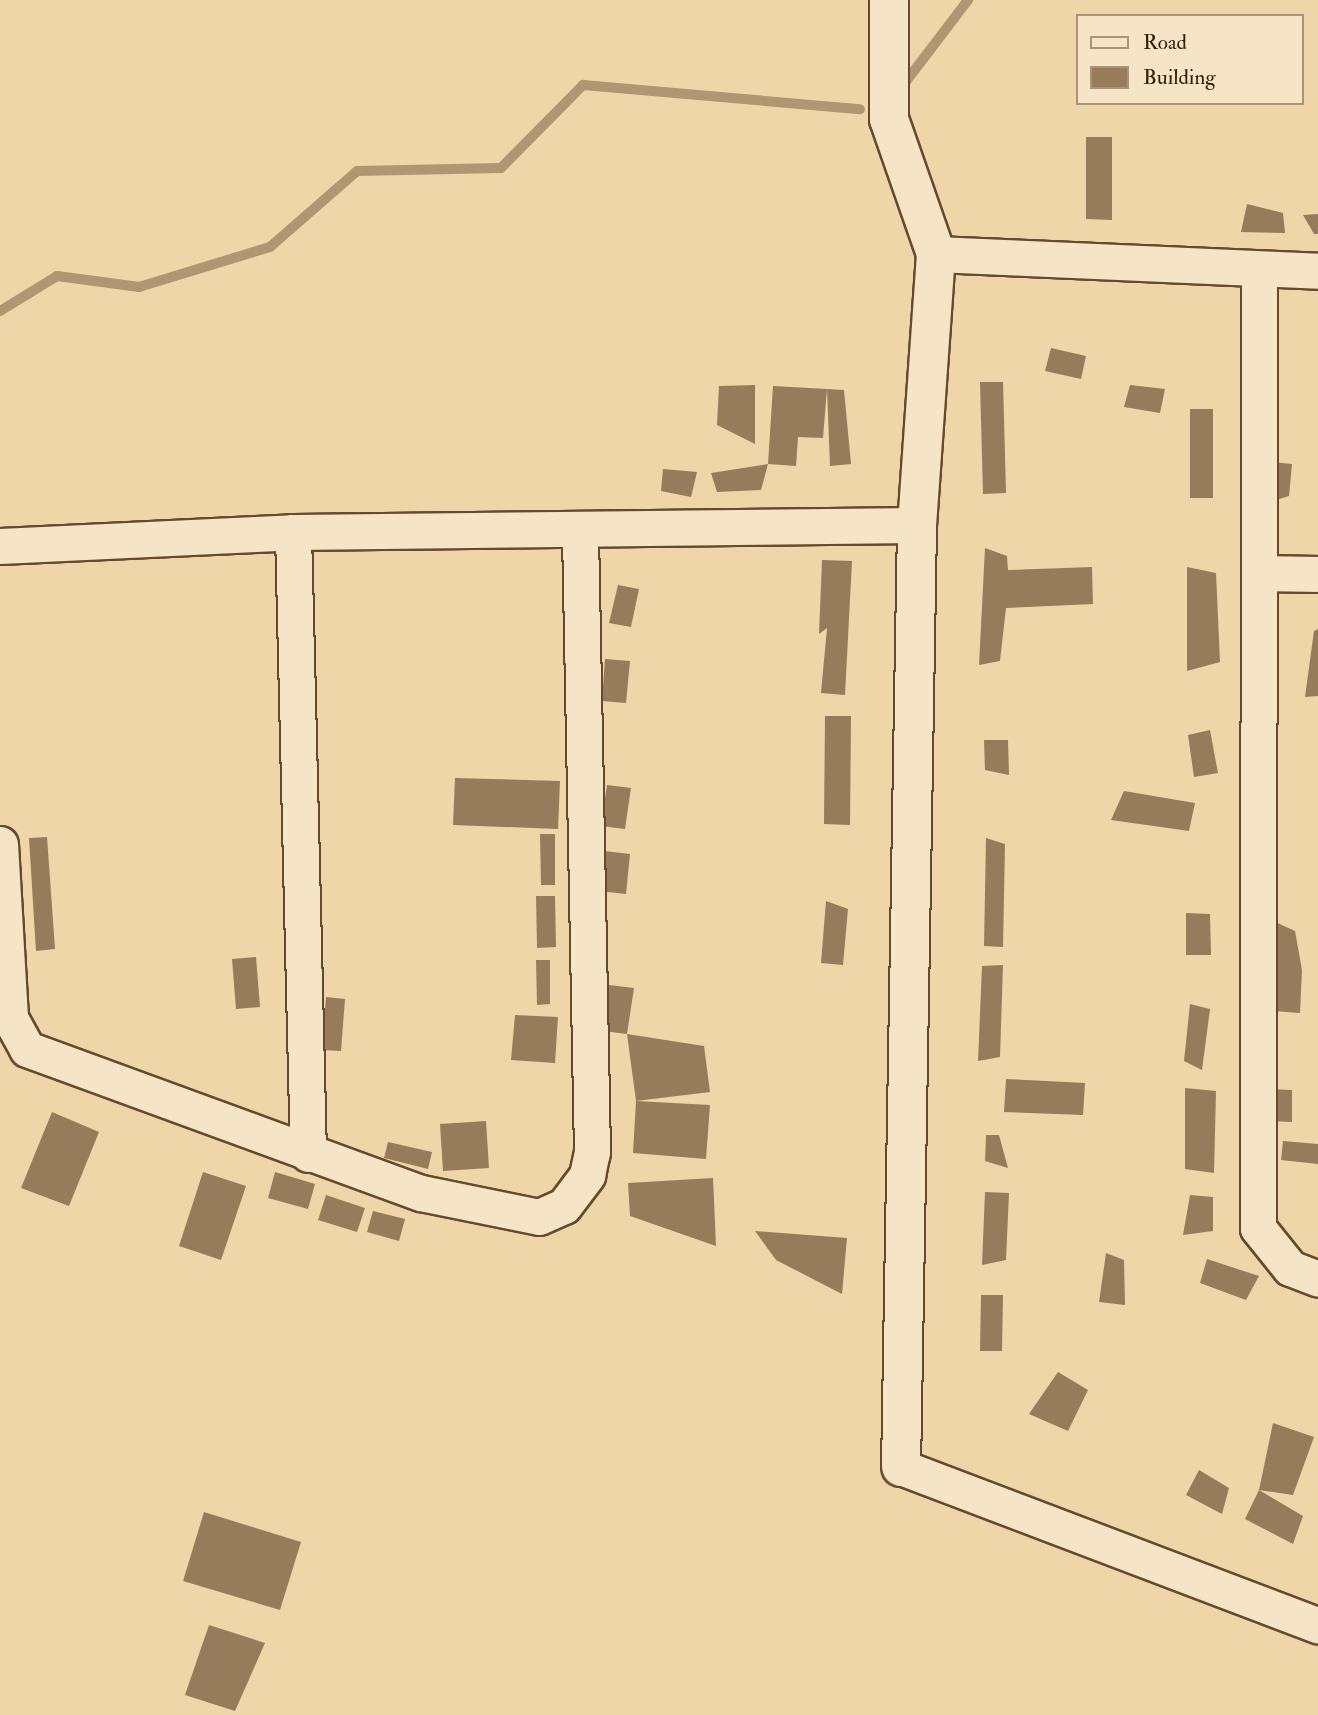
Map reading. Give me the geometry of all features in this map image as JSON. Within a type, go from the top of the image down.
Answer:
[{"type":"street","points":[[889,0],[889,119],[936,254],[917,525],[901,1468],[1318,1625]]},
{"type":"street","points":[[936,254],[1259,271],[1318,271]]},
{"type":"street","points":[[1259,271],[1258,1228],[1290,1268],[1318,1279]]},
{"type":"street","points":[[0,546],[293,532],[580,531],[917,525]]},
{"type":"street","points":[[0,844],[10,1018],[27,1049],[308,1154],[421,1193],[540,1217],[564,1206],[587,1175],[592,1152],[580,531]]},
{"type":"street","points":[[293,532],[308,1154]]},
{"type":"street","points":[[1260,573],[1318,574]]},
{"type":"building","points":[[1086,137],[1112,137],[1112,220],[1086,219]]},
{"type":"building","points":[[1247,204],[1283,213],[1285,233],[1241,232]]},
{"type":"building","points":[[1318,214],[1318,234],[1314,234],[1303,215]]},
{"type":"building","points":[[1051,348],[1086,356],[1081,379],[1045,371]]},
{"type":"building","points":[[980,382],[1003,382],[1006,493],[983,494]]},
{"type":"building","points":[[755,385],[755,444],[717,425],[719,386]]},
{"type":"building","points":[[1130,385],[1165,389],[1160,413],[1124,407]]},
{"type":"building","points":[[773,386],[827,389],[823,438],[798,437],[796,466],[768,464]]},
{"type":"building","points":[[827,389],[844,390],[851,464],[830,466]]},
{"type":"building","points":[[1190,409],[1213,409],[1213,498],[1190,498]]},
{"type":"building","points":[[1272,462],[1292,464],[1289,496],[1267,503]]},
{"type":"building","points":[[768,464],[761,490],[717,492],[711,473]]},
{"type":"building","points":[[663,469],[697,472],[691,497],[661,491]]},
{"type":"building","points":[[985,548],[1007,556],[1008,570],[1092,567],[1093,604],[1006,608],[1000,661],[979,665]]},
{"type":"building","points":[[822,560],[852,561],[845,695],[821,693],[827,628],[819,634]]},
{"type":"building","points":[[1187,567],[1216,573],[1220,662],[1187,671]]},
{"type":"building","points":[[618,585],[639,589],[631,627],[609,623]]},
{"type":"building","points":[[1318,629],[1318,696],[1305,697],[1314,631]]},
{"type":"building","points":[[605,659],[630,661],[626,703],[602,701]]},
{"type":"building","points":[[825,716],[851,716],[850,825],[824,824]]},
{"type":"building","points":[[1210,730],[1218,773],[1194,777],[1188,735]]},
{"type":"building","points":[[984,740],[1008,740],[1009,775],[985,770]]},
{"type":"building","points":[[455,778],[560,781],[558,829],[453,825]]},
{"type":"building","points":[[607,785],[631,788],[625,829],[601,826]]},
{"type":"building","points":[[1124,791],[1195,803],[1189,831],[1111,820]]},
{"type":"building","points":[[540,834],[555,834],[555,885],[541,885]]},
{"type":"building","points":[[47,837],[55,949],[36,951],[29,838]]},
{"type":"building","points":[[986,838],[1005,844],[1003,947],[984,946]]},
{"type":"building","points":[[604,851],[630,854],[626,894],[599,891]]},
{"type":"building","points":[[536,896],[555,896],[556,947],[537,948]]},
{"type":"building","points":[[826,901],[848,909],[843,965],[821,963]]},
{"type":"building","points":[[1186,913],[1210,914],[1211,955],[1186,955]]},
{"type":"building","points":[[1273,921],[1295,931],[1302,970],[1300,1013],[1273,1011]]},
{"type":"building","points":[[256,957],[260,1007],[236,1009],[232,959]]},
{"type":"building","points":[[536,960],[550,960],[550,1004],[537,1005]]},
{"type":"building","points":[[1003,965],[1000,1057],[978,1061],[982,966]]},
{"type":"building","points":[[609,985],[634,988],[627,1034],[603,1031]]},
{"type":"building","points":[[326,997],[345,999],[341,1051],[322,1050]]},
{"type":"building","points":[[1190,1004],[1210,1009],[1202,1070],[1184,1061]]},
{"type":"building","points":[[515,1015],[558,1017],[555,1063],[511,1060]]},
{"type":"building","points":[[627,1034],[704,1046],[710,1092],[636,1101]]},
{"type":"building","points":[[1006,1079],[1085,1083],[1083,1115],[1004,1112]]},
{"type":"building","points":[[1185,1088],[1216,1091],[1214,1173],[1185,1169]]},
{"type":"building","points":[[1268,1089],[1292,1090],[1292,1122],[1268,1121]]},
{"type":"building","points":[[636,1101],[710,1105],[706,1159],[633,1153]]},
{"type":"building","points":[[52,1112],[99,1132],[69,1206],[21,1188]]},
{"type":"building","points":[[486,1121],[489,1168],[443,1171],[440,1124]]},
{"type":"building","points":[[986,1135],[999,1135],[1008,1168],[985,1161]]},
{"type":"building","points":[[1283,1141],[1318,1144],[1318,1164],[1281,1160]]},
{"type":"building","points":[[388,1142],[432,1152],[428,1169],[384,1158]]},
{"type":"building","points":[[203,1172],[246,1186],[221,1260],[179,1246]]},
{"type":"building","points":[[275,1172],[315,1184],[308,1209],[268,1198]]},
{"type":"building","points":[[713,1178],[716,1246],[630,1216],[628,1183]]},
{"type":"building","points":[[985,1192],[1009,1193],[1006,1260],[982,1265]]},
{"type":"building","points":[[326,1195],[365,1208],[357,1232],[318,1220]]},
{"type":"building","points":[[1190,1195],[1213,1197],[1213,1231],[1183,1235]]},
{"type":"building","points":[[373,1211],[405,1219],[399,1241],[367,1232]]},
{"type":"building","points":[[755,1231],[847,1238],[842,1294],[776,1260]]},
{"type":"building","points":[[1106,1253],[1124,1260],[1125,1305],[1099,1302]]},
{"type":"building","points":[[1207,1259],[1259,1276],[1246,1300],[1200,1283]]},
{"type":"building","points":[[981,1295],[1003,1295],[1002,1351],[980,1351]]},
{"type":"building","points":[[1058,1372],[1088,1390],[1068,1431],[1029,1414]]},
{"type":"building","points":[[1273,1423],[1314,1437],[1293,1495],[1259,1490]]},
{"type":"building","points":[[1199,1470],[1229,1488],[1222,1514],[1186,1495]]},
{"type":"building","points":[[1259,1490],[1303,1516],[1293,1544],[1245,1519]]},
{"type":"building","points":[[204,1512],[301,1542],[280,1610],[183,1581]]},
{"type":"building","points":[[209,1625],[265,1643],[235,1711],[185,1695]]},
{"type":"waterway","points":[[904,84],[968,0]]},
{"type":"waterway","points":[[0,311],[57,276],[139,287],[270,247],[357,171],[501,168],[583,85],[860,109]]}]
